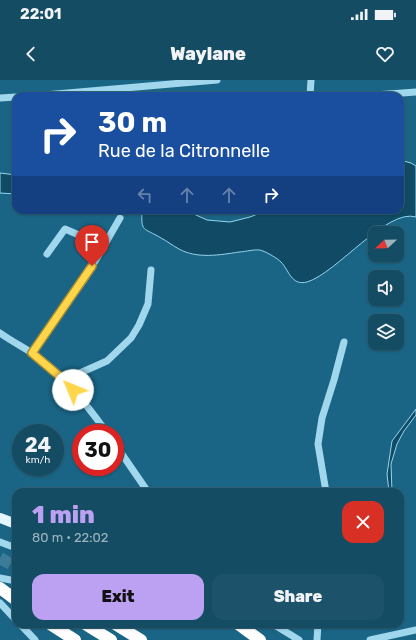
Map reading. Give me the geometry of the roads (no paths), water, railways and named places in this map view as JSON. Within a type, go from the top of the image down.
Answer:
[{"type":"highway","points":[[0,588],[12,597]]},
{"type":"highway","points":[[56,628],[75,640]]},
{"type":"highway","points":[[92,628],[111,640]]},
{"type":"highway","points":[[122,628],[141,640]]},
{"type":"highway","points":[[244,628],[260,640]]},
{"type":"main road","points":[[0,518],[12,522]]},
{"type":"street","points":[[73,92],[172,82],[217,80]]},
{"type":"street","points":[[310,92],[311,80]]},
{"type":"street","points":[[404,93],[416,92]]},
{"type":"street","points":[[0,98],[12,97]]},
{"type":"street","points":[[32,353],[86,276],[120,218]]},
{"type":"street","points":[[47,254],[65,229],[104,246]]},
{"type":"street","points":[[64,380],[107,361],[131,338],[139,325],[148,304],[151,270]]},
{"type":"street","points":[[0,334],[32,353],[64,380],[100,424]]},
{"type":"street","points":[[325,488],[318,444],[322,418],[344,342]]},
{"type":"street","points":[[124,457],[145,488]]},
{"type":"street","points":[[0,542],[12,546]]},
{"type":"street","points":[[0,578],[12,580]]},
{"type":"street","points":[[0,603],[12,616]]},
{"type":"street","points":[[24,628],[36,640]]},
{"type":"street","points":[[280,628],[299,640]]},
{"type":"street","points":[[317,640],[318,628]]},
{"type":"street","points":[[370,640],[416,630]]},
{"type":"water","points":[[404,161],[416,166],[416,217],[404,217],[385,226],[368,226],[368,238],[333,267],[319,276],[302,283],[294,280],[281,262],[260,250],[209,255],[186,252],[144,228],[142,223],[142,214],[194,214],[207,220],[230,222],[258,214],[404,214]]},
{"type":"water","points":[[0,173],[12,174],[12,194],[0,193]]},
{"type":"water","points":[[416,409],[416,415],[404,431],[397,444],[391,464],[392,488],[389,488],[387,474],[392,441]]},
{"type":"tunnel","points":[[0,558],[12,565]]}]
